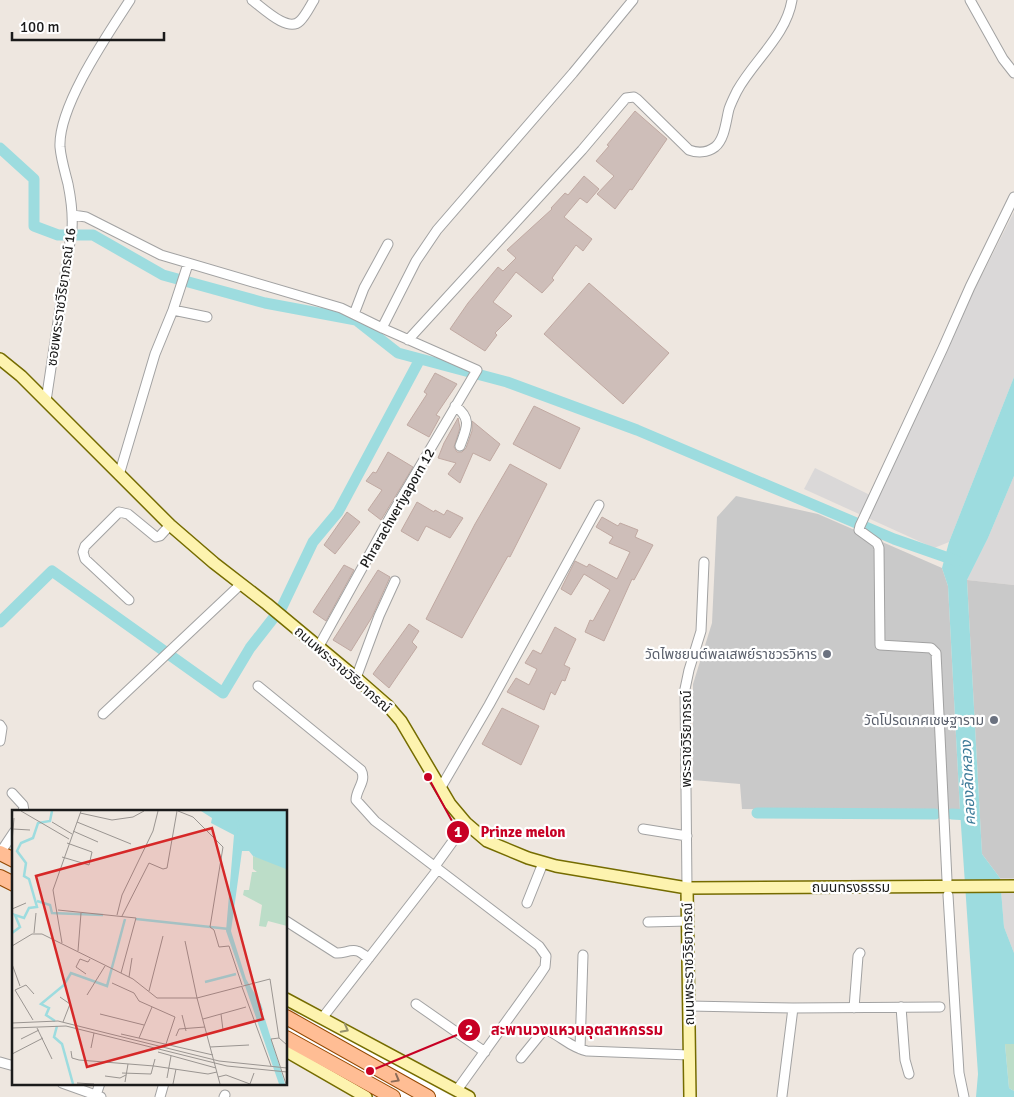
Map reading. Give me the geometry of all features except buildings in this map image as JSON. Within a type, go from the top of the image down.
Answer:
[{"type":"main road","name":"ถนนพระราชวิริยาภรณ์","points":[[0,359],[21,376],[170,525],[214,563],[374,692],[401,721],[450,804],[466,823],[488,840],[543,863],[687,888],[690,1097]]},
{"type":"main road","points":[[0,877],[12,883]]},
{"type":"main road","name":"ถนนทรงธรรม","points":[[687,888],[1014,886]]},
{"type":"main road","points":[[288,1000],[323,1017],[469,1097]]},
{"type":"main road","points":[[289,1019],[428,1097]]},
{"type":"main road","points":[[288,1039],[393,1097]]},
{"type":"main road","points":[[288,1052],[366,1097]]},
{"type":"street","name":"ซอยพระราชวีริยาภรณ์ 16","points":[[46,401],[71,248],[73,215],[60,145],[66,116],[94,59],[130,0]]},
{"type":"street","points":[[252,0],[280,21],[291,24],[296,24],[301,20],[314,0]]},
{"type":"street","points":[[382,328],[416,261],[437,230],[561,88],[633,0]]},
{"type":"street","points":[[73,215],[86,217],[187,268],[324,302],[408,340],[582,150],[626,98],[634,97],[637,99],[689,150],[704,152],[714,148],[721,140],[730,107],[738,89],[783,26],[792,0]]},
{"type":"street","points":[[970,0],[1003,59],[1014,73]]},
{"type":"street","points":[[964,1097],[959,1073],[936,653],[931,648],[880,646],[879,548],[877,543],[859,530],[970,287],[1014,197]]},
{"type":"street","points":[[354,314],[364,288],[388,244]]},
{"type":"street","points":[[119,475],[155,354],[173,310],[187,268]]},
{"type":"street","points":[[173,310],[207,317]]},
{"type":"street","name":"Phrarachveriyaporn 12","points":[[319,646],[476,371],[408,340]]},
{"type":"street","points":[[455,406],[463,412],[466,419],[466,428],[460,446]]},
{"type":"street","points":[[440,789],[489,705],[599,505]]},
{"type":"street","points":[[129,600],[85,559],[83,552],[85,546],[119,512],[128,514],[156,537],[160,536],[170,525]]},
{"type":"street","name":"พระราชวิริยาภรณ์","points":[[687,888],[685,690],[701,631],[704,562]]},
{"type":"street","points":[[356,678],[379,616],[396,581]]},
{"type":"street","points":[[103,714],[241,584]]},
{"type":"street","points":[[258,686],[361,770],[364,780],[356,800],[375,821],[539,946],[546,956],[545,967],[457,1090]]},
{"type":"street","points":[[0,725],[2,728],[0,741]]},
{"type":"street","points":[[12,793],[23,804],[24,810]]},
{"type":"street","points":[[323,1017],[437,867],[466,823]]},
{"type":"street","points":[[643,829],[687,836]]},
{"type":"street","points":[[8,857],[12,840]]},
{"type":"street","points":[[527,903],[543,863]]},
{"type":"street","points":[[648,922],[688,921]]},
{"type":"street","points":[[288,922],[336,953],[342,954],[348,951],[357,951],[368,958]]},
{"type":"street","points":[[854,1008],[858,956],[860,952]]},
{"type":"street","points":[[580,1049],[583,955]]},
{"type":"street","points":[[416,1004],[485,1052]]},
{"type":"street","points":[[689,1006],[793,1008],[940,1007]]},
{"type":"street","points":[[901,1007],[905,1060],[909,1074]]},
{"type":"street","points":[[782,1096],[793,1008]]},
{"type":"street","points":[[521,1058],[543,1031],[547,1030],[580,1049],[689,1055]]},
{"type":"street","points":[[0,1073],[7,1064]]},
{"type":"street","points":[[65,1084],[98,1096]]},
{"type":"street","points":[[160,1097],[164,1084]]},
{"type":"shaded area","points":[[1014,212],[1014,377],[949,542],[934,548],[804,489],[815,468],[870,495]]},
{"type":"shaded area","points":[[1014,476],[1014,585],[967,580],[988,538]]},
{"type":"shaded area","name":"วัดไพชยนต์พลเสพย์ราชวรวิหาร","points":[[736,496],[818,514],[942,568],[948,586],[960,811],[742,809],[740,784],[693,780],[693,684],[712,623],[717,517]]},
{"type":"shaded area","name":"วัดโปรดเกศเชษฐาราม","points":[[967,580],[1014,585],[1014,878],[1000,878],[982,854]]},
{"type":"shaded area","points":[[1000,878],[1014,878],[1014,953],[1004,927]]},
{"type":"green space","points":[[1005,1044],[1014,1044],[1014,1091],[1009,1088]]},
{"type":"water","name":"คลองลัดหลวง","points":[[1014,377],[1014,476],[988,538],[967,580],[982,854],[1000,878],[1004,927],[1014,953],[1014,1044],[1005,1044],[1009,1088],[1014,1091],[1014,1097],[976,1097],[978,1074],[960,811],[948,586],[942,568],[949,542]]},
{"type":"pier","points":[[300,1011],[453,1097],[379,1097],[288,1035],[288,1031]]},
{"type":"waterway","points":[[0,148],[34,179],[34,226],[58,235],[93,235],[163,275],[265,303],[356,320],[398,353],[507,382],[637,430],[894,539],[957,561]]},
{"type":"waterway","points":[[0,622],[52,571],[223,693],[250,648],[282,607],[313,542],[338,512],[420,359]]},
{"type":"waterway","points":[[757,813],[935,814]]},
{"type":"waterway","name":"คลองลัดหลวง","points":[[952,814],[969,815]]},
{"type":"place","name":"วัดไพชยนต์พลเสพย์ราชวรวิหาร","points":[[827,654]]},
{"type":"place","name":"วัดโปรดเกศเชษฐาราม","points":[[994,720]]},
{"type":"place","name":"Prinze melon","points":[[428,777]]},
{"type":"place","name":"สะพานวงแหวนอุตสาหกรรม","points":[[370,1071]]}]
